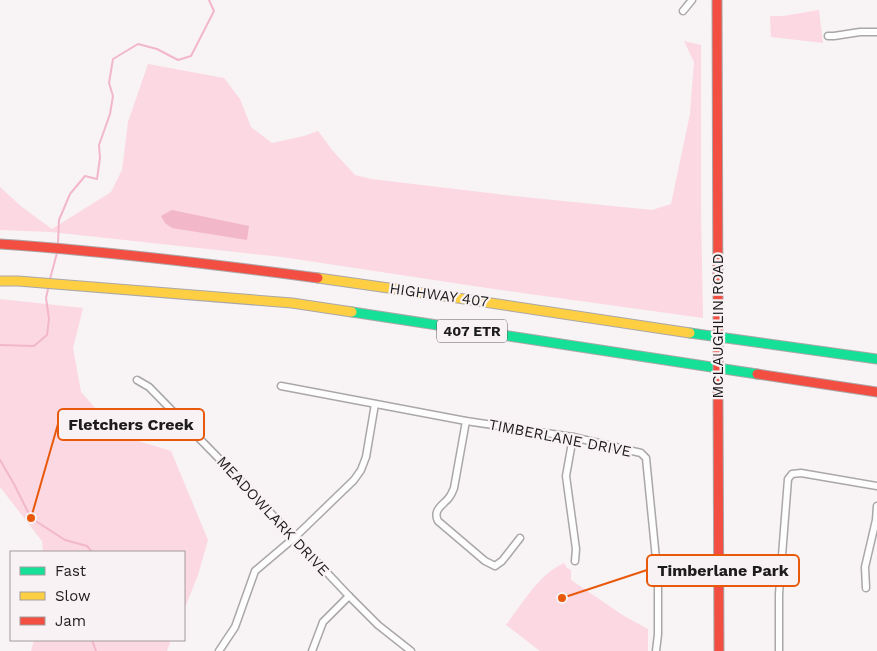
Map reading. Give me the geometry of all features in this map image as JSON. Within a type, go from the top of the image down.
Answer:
[{"type":"main road","name":"MCLAUGHLIN ROAD","points":[[717,0],[719,651]]},
{"type":"main road","name":"HIGHWAY 407","points":[[0,244],[74,249],[235,267],[877,359]]},
{"type":"main road","name":"HIGHWAY 407","points":[[0,280],[292,303],[877,392]]},
{"type":"street","points":[[683,11],[692,0]]},
{"type":"street","points":[[828,36],[877,32]]},
{"type":"street","name":"MEADOWLARK DRIVE","points":[[136,380],[149,388],[234,474],[378,625],[411,651]]},
{"type":"street","name":"TIMBERLANE DRIVE","points":[[281,386],[466,421],[573,438],[641,453],[646,458],[658,579],[658,634],[656,651]]},
{"type":"street","points":[[219,651],[235,627],[256,572],[354,480],[361,470],[366,457],[376,404]]},
{"type":"street","points":[[466,421],[454,488],[449,498],[437,510],[436,516],[438,521],[485,561],[494,566],[502,561],[520,538]]},
{"type":"street","points":[[573,438],[566,476],[576,549],[575,561]]},
{"type":"street","points":[[779,651],[779,594],[788,479],[792,474],[801,473],[877,486]]},
{"type":"street","points":[[866,588],[865,567],[876,520],[877,506]]},
{"type":"street","points":[[312,651],[323,622],[349,596]]},
{"type":"shaded area","points":[[819,10],[823,43],[771,37],[770,16],[783,16]]},
{"type":"shaded area","points":[[684,41],[701,45],[703,318],[282,257],[51,232],[0,230],[0,187],[22,207],[52,229],[111,192],[122,170],[128,122],[148,64],[224,78],[240,99],[251,127],[272,143],[318,131],[355,175],[371,179],[514,196],[652,210],[671,204],[690,114],[694,62]]},
{"type":"shaded area","points":[[172,210],[249,226],[247,240],[172,228],[165,223],[161,216]]},
{"type":"shaded area","points":[[0,299],[83,308],[73,348],[81,392],[119,435],[171,451],[208,540],[198,575],[185,608],[185,551],[43,551],[42,541],[0,487]]},
{"type":"shaded area","points":[[564,563],[571,570],[571,580],[624,616],[648,629],[648,651],[540,651],[506,625],[539,582],[547,574]]},
{"type":"shaded area","points":[[34,641],[171,641],[167,651],[31,651]]},
{"type":"waterway","points":[[58,243],[59,220],[70,194],[85,176],[97,179],[100,158],[99,145],[110,114],[113,96],[109,83],[113,59],[138,44],[157,49],[178,60],[191,56],[214,11],[209,0]]},
{"type":"waterway","points":[[50,279],[57,253]]},
{"type":"waterway","points":[[0,345],[34,346],[47,335],[49,319],[46,298],[48,289]]},
{"type":"waterway","points":[[0,460],[31,518],[65,540],[87,546],[91,551]]},
{"type":"waterway","points":[[92,641],[96,651]]},
{"type":"traffic: fast","points":[[352,312],[757,374]]},
{"type":"traffic: fast","points":[[690,333],[877,359]]},
{"type":"traffic: slow","points":[[318,278],[690,333]]},
{"type":"traffic: slow","points":[[0,281],[292,303],[352,312]]},
{"type":"traffic: jam","points":[[717,0],[718,308]]},
{"type":"traffic: jam","points":[[0,244],[159,258],[318,278]]},
{"type":"traffic: jam","points":[[718,308],[718,394]]},
{"type":"traffic: jam","points":[[757,374],[877,392]]},
{"type":"traffic: jam","points":[[718,394],[719,651]]},
{"type":"place","name":"Fletchers Creek","points":[[31,518]]},
{"type":"place","name":"Timberlane Park","points":[[562,598]]}]
